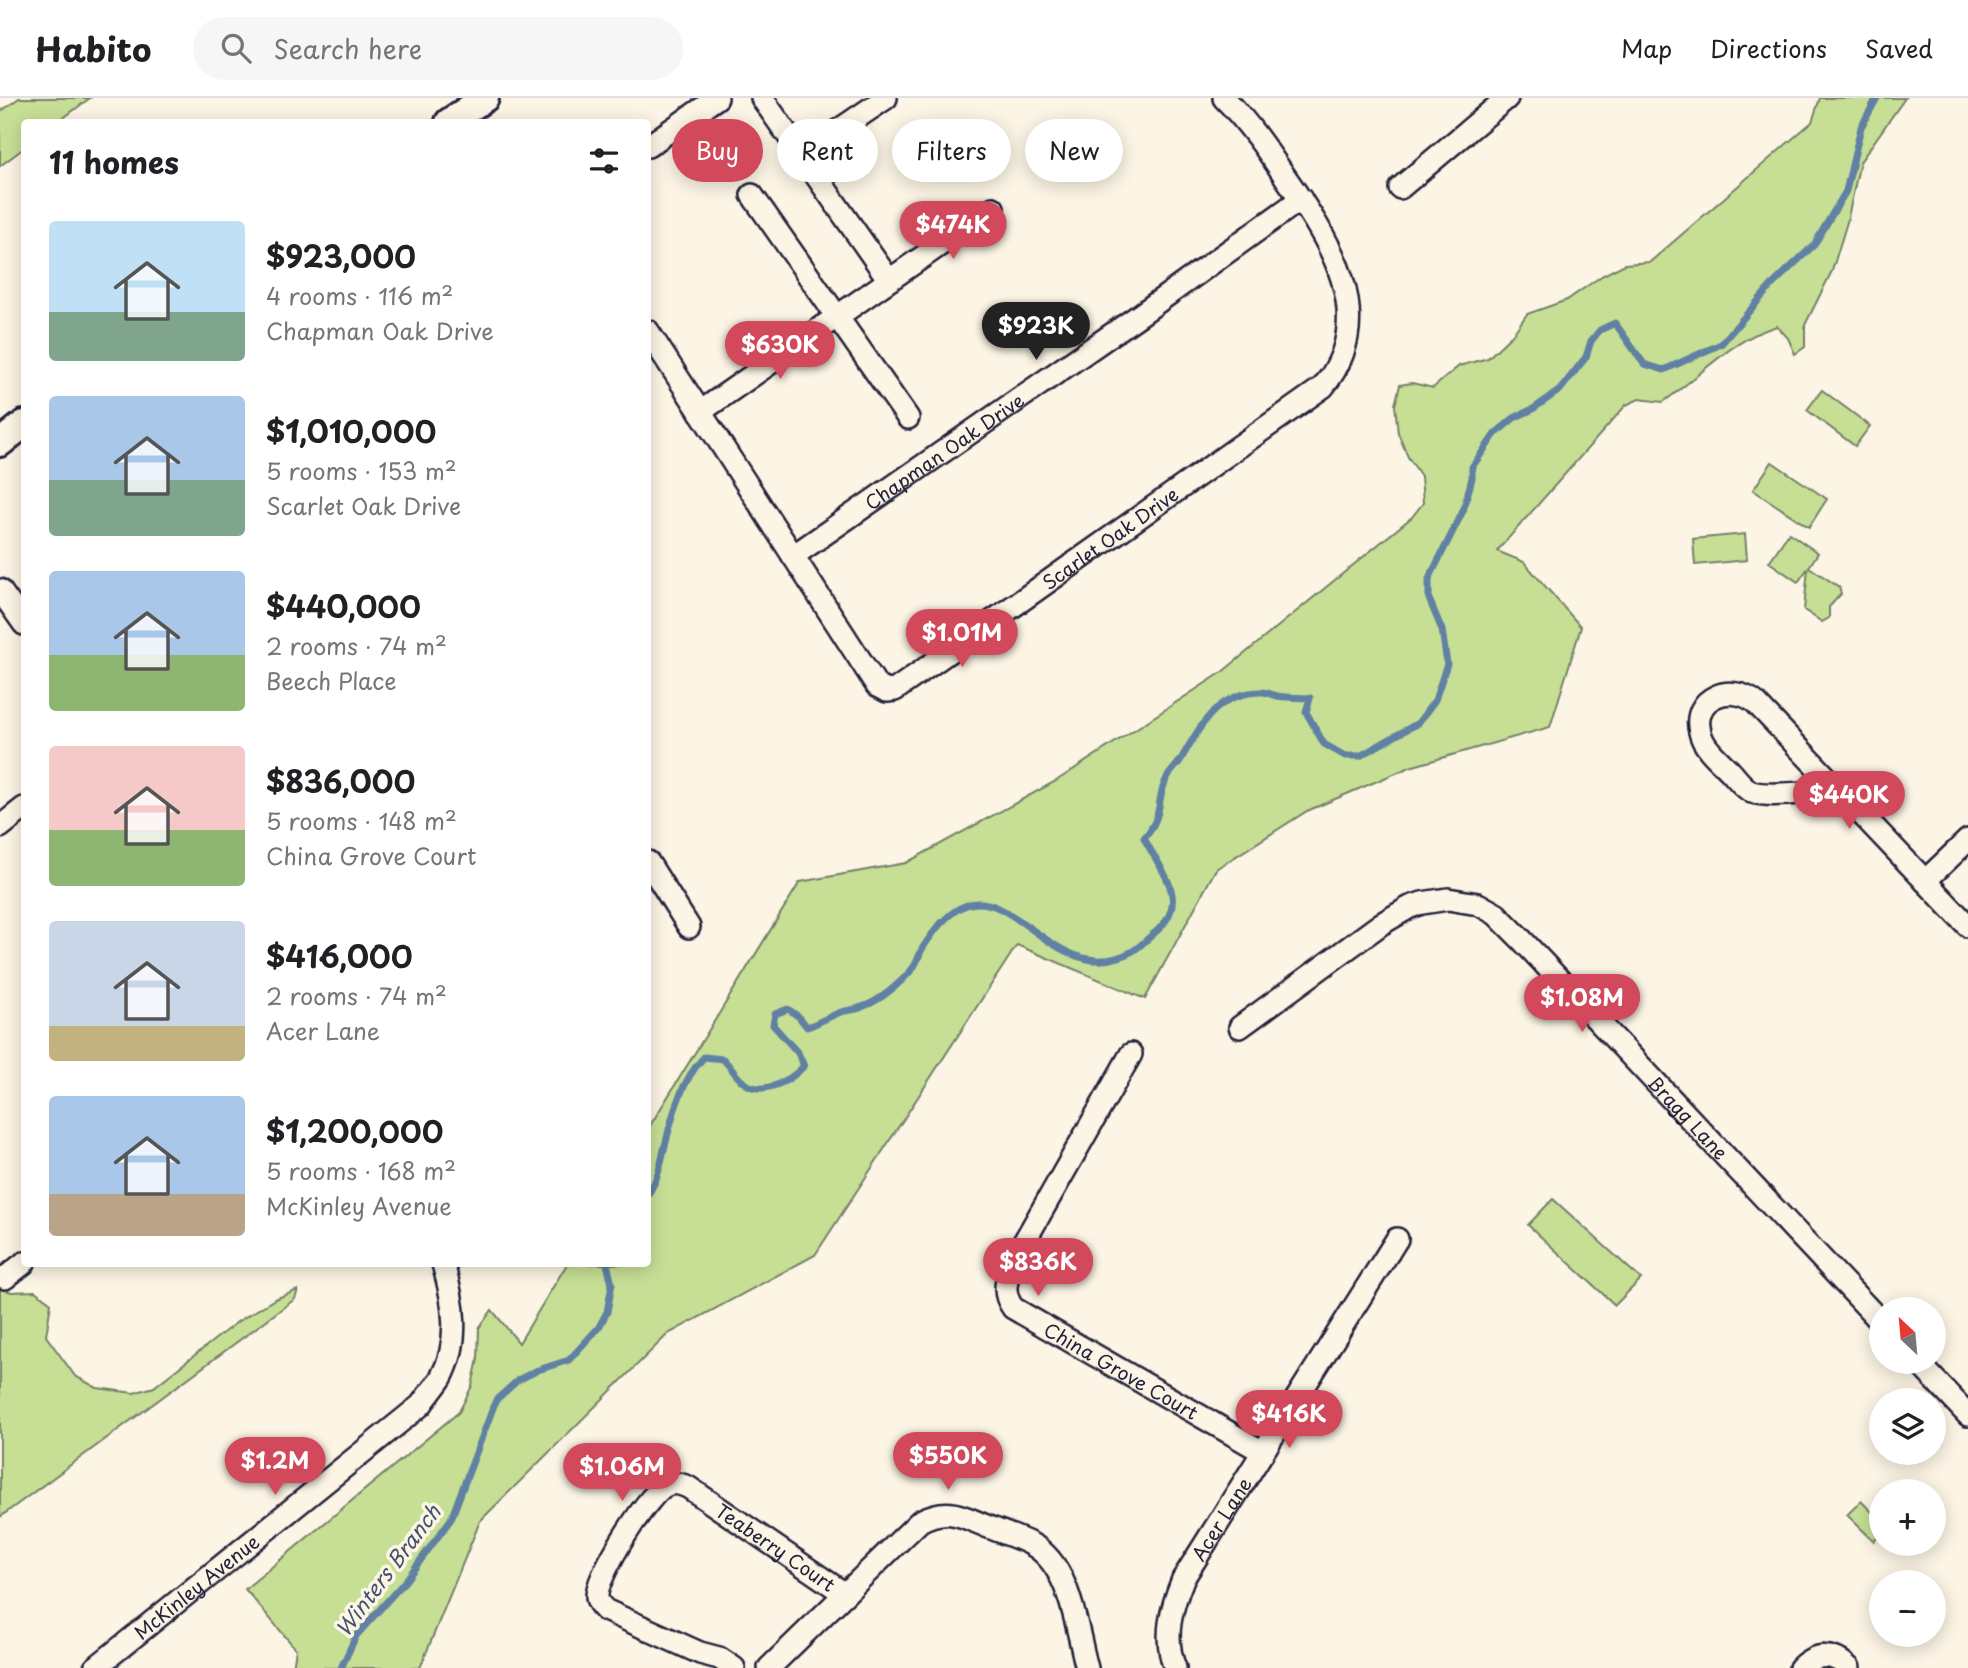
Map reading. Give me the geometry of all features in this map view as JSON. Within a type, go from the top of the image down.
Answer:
[{"type":"street","points":[[454,119],[485,98]]},
{"type":"street","points":[[651,144],[717,98]]},
{"type":"street","points":[[762,98],[777,119]]},
{"type":"street","points":[[855,119],[886,98]]},
{"type":"street","points":[[1224,98],[1256,134],[1301,199]]},
{"type":"street","points":[[1400,188],[1507,98]]},
{"type":"street","points":[[821,182],[890,280]]},
{"type":"street","points":[[752,195],[908,418]]},
{"type":"street","name":"Scarlet Oak Drive","points":[[651,336],[877,685],[887,691],[895,690],[1323,387],[1334,373],[1343,352],[1347,297],[1336,258],[1301,199]]},
{"type":"street","name":"Chapman Oak Drive","points":[[793,556],[1301,199]]},
{"type":"street","points":[[700,412],[993,208]]},
{"type":"street","points":[[0,443],[21,426]]},
{"type":"street","points":[[0,590],[21,620]]},
{"type":"street","points":[[1838,790],[1764,794],[1749,791],[1702,740],[1699,725],[1701,712],[1706,704],[1722,693],[1731,692],[1749,697],[1838,790],[1968,926]]},
{"type":"street","points":[[0,827],[21,810]]},
{"type":"street","points":[[1925,881],[1968,840]]},
{"type":"street","points":[[651,867],[689,927]]},
{"type":"street","name":"Bragg Lane","points":[[1240,1027],[1381,924],[1410,907],[1448,899],[1478,904],[1496,914],[1521,939],[1869,1309]]},
{"type":"street","name":"China Grove Court","points":[[1131,1054],[1011,1265],[1005,1287],[1006,1298],[1013,1308],[1263,1452]]},
{"type":"street","name":"Acer Lane","points":[[1175,1668],[1169,1641],[1170,1617],[1183,1579],[1397,1239]]},
{"type":"street","points":[[5,1278],[21,1266]]},
{"type":"street","name":"McKinley Avenue","points":[[95,1668],[421,1405],[441,1377],[452,1346],[455,1322],[453,1297],[444,1267]]},
{"type":"street","points":[[1929,1374],[1968,1415]]},
{"type":"street","name":"Teaberry Court","points":[[734,1668],[719,1658],[700,1653],[604,1611],[599,1604],[596,1595],[599,1585],[620,1543],[661,1488],[669,1484],[688,1487],[845,1594]]},
{"type":"street","points":[[769,1668],[920,1521],[934,1514],[953,1512],[1031,1544],[1053,1562],[1064,1580],[1087,1668]]},
{"type":"street","points":[[1800,1668],[1813,1658],[1825,1656],[1839,1658],[1850,1668]]},
{"type":"green space","points":[[19,98],[90,98],[62,119],[21,119],[21,150],[0,166],[0,112]]},
{"type":"green space","points":[[1820,98],[1905,98],[1860,162],[1847,222],[1832,271],[1805,325],[1805,347],[1795,354],[1788,338],[1777,326],[1760,332],[1731,349],[1663,402],[1639,399],[1626,405],[1497,551],[1524,562],[1581,627],[1550,727],[1410,767],[1307,811],[1216,869],[1145,999],[1017,945],[815,1255],[668,1334],[480,1521],[420,1668],[293,1668],[296,1649],[245,1589],[459,1412],[472,1386],[478,1359],[479,1328],[492,1310],[519,1343],[565,1267],[651,1267],[651,1124],[800,882],[906,863],[1056,781],[1221,673],[1412,517],[1423,503],[1421,476],[1408,457],[1398,433],[1395,405],[1400,385],[1412,383],[1433,388],[1459,366],[1488,358],[1513,334],[1527,314],[1567,300],[1603,275],[1625,264],[1650,262],[1812,122]]},
{"type":"green space","points":[[1822,390],[1870,426],[1855,446],[1807,410]]},
{"type":"green space","points":[[1772,462],[1827,499],[1809,527],[1753,490]]},
{"type":"green space","points":[[1789,533],[1818,553],[1809,567],[1839,587],[1841,594],[1829,607],[1829,618],[1822,622],[1804,610],[1808,568],[1798,582],[1769,562]]},
{"type":"green space","points":[[1745,534],[1747,560],[1695,565],[1693,539]]},
{"type":"green space","points":[[1553,1199],[1641,1279],[1615,1305],[1528,1225]]},
{"type":"green space","points":[[0,1288],[11,1292],[35,1291],[51,1303],[46,1336],[75,1376],[97,1388],[134,1393],[154,1387],[237,1322],[275,1299],[298,1290],[295,1299],[0,1517]]},
{"type":"green space","points":[[1861,1501],[1869,1509],[1869,1536],[1847,1515]]},
{"type":"waterway","name":"Winters Branch","points":[[651,1190],[679,1097],[704,1057],[723,1059],[739,1079],[750,1086],[766,1088],[783,1082],[804,1066],[798,1053],[773,1025],[775,1014],[788,1009],[807,1027],[876,1000],[908,974],[936,929],[960,908],[985,904],[1003,910],[1061,949],[1083,958],[1106,960],[1131,952],[1140,946],[1164,923],[1171,911],[1172,899],[1165,875],[1144,838],[1155,822],[1161,793],[1168,776],[1203,724],[1221,705],[1233,698],[1262,692],[1281,697],[1310,698],[1306,712],[1324,744],[1345,756],[1360,756],[1418,723],[1435,700],[1447,664],[1442,630],[1429,599],[1429,579],[1463,511],[1472,478],[1472,467],[1495,434],[1514,418],[1533,409],[1560,390],[1586,357],[1591,341],[1600,330],[1615,323],[1644,364],[1664,370],[1721,344],[1771,286],[1814,245],[1846,191],[1861,127],[1877,98]]},
{"type":"waterway","name":"Winters Branch","points":[[341,1668],[356,1636],[406,1580],[451,1519],[496,1400],[518,1380],[569,1360],[599,1327],[607,1312],[612,1284],[608,1267]]}]
